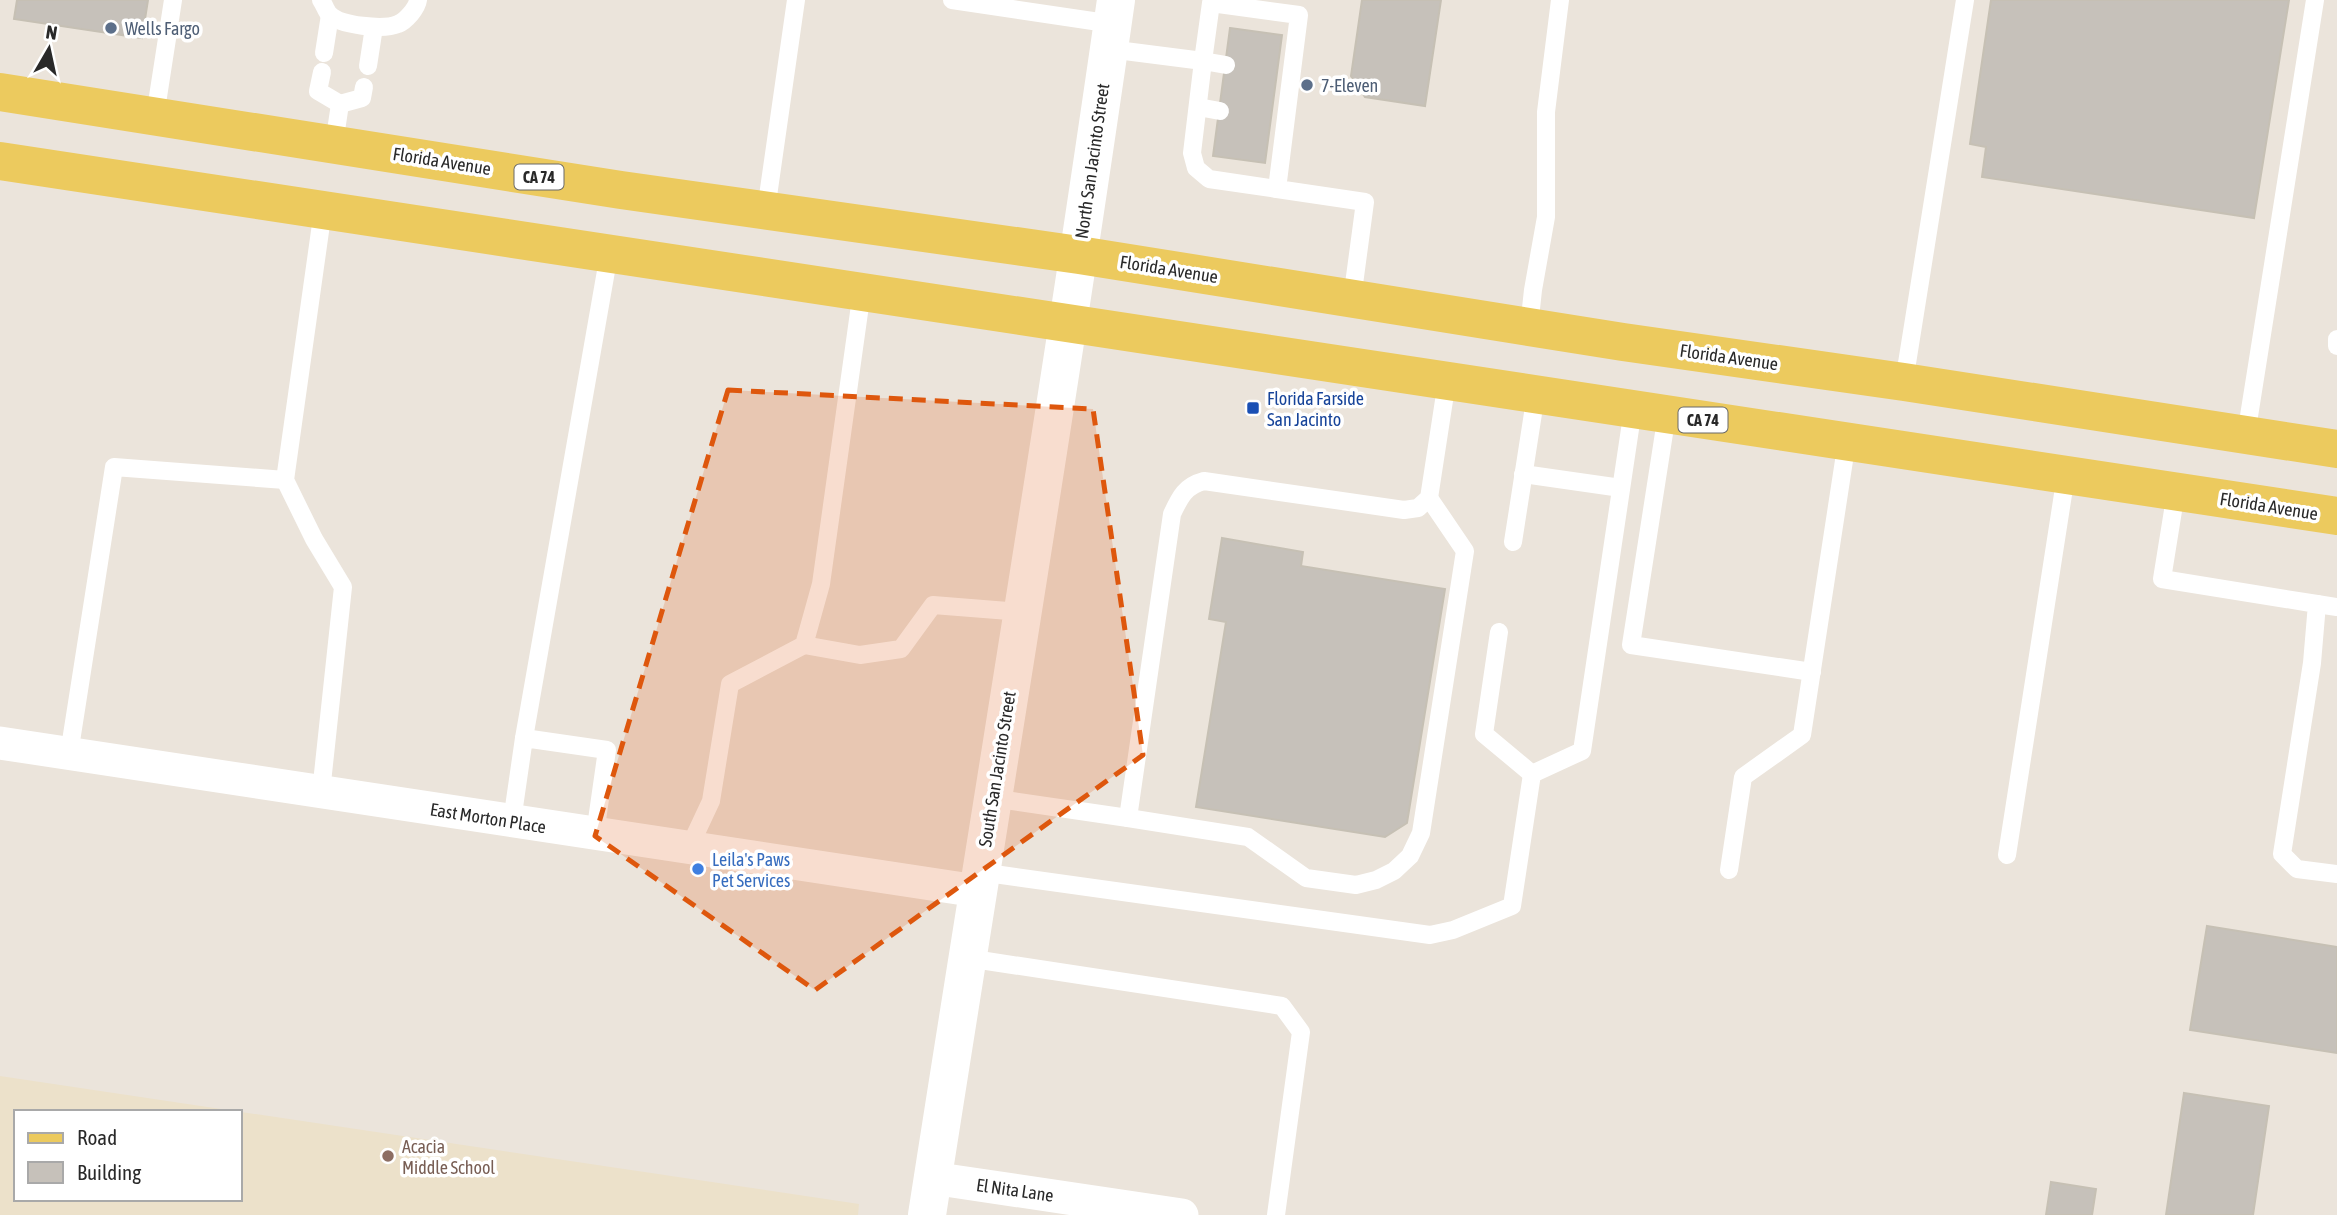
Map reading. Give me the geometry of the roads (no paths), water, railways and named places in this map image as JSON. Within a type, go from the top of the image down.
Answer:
[{"type":"main road","name":"North San Jacinto Street","points":[[1070,323],[1113,24]]},
{"type":"main road","name":"Florida Avenue","points":[[0,92],[621,190],[1079,255],[1623,342],[2337,449]]},
{"type":"main road","name":"Florida Avenue","points":[[0,161],[2337,516]]},
{"type":"main road","name":"South San Jacinto Street","points":[[927,1215],[1070,323]]},
{"type":"street","name":"East Morton Place","points":[[0,743],[689,848],[979,882]]},
{"type":"street","name":"El Nita Lane","points":[[933,1178],[1182,1215]]},
{"type":"lane","points":[[155,116],[173,0]]},
{"type":"lane","points":[[326,8],[342,22],[374,27],[399,24],[417,6],[418,0]]},
{"type":"lane","points":[[766,210],[796,0]]},
{"type":"lane","points":[[952,0],[1113,24],[1203,61],[1226,65]]},
{"type":"lane","points":[[1529,327],[1532,290],[1546,218],[1546,112],[1560,0]]},
{"type":"lane","points":[[1904,382],[1965,0]]},
{"type":"lane","points":[[2246,435],[2315,0]]},
{"type":"lane","points":[[1277,189],[1279,119],[1284,73],[1298,15],[1212,3],[1192,153],[1196,168],[1209,179],[1365,202],[1352,299]]},
{"type":"lane","points":[[324,53],[326,8]]},
{"type":"lane","points":[[368,66],[374,27]]},
{"type":"lane","points":[[321,72],[318,91],[340,104],[362,98],[364,87]]},
{"type":"lane","points":[[334,144],[340,104]]},
{"type":"lane","points":[[1198,107],[1220,111]]},
{"type":"lane","points":[[321,792],[343,587],[314,539],[285,480],[323,210]]},
{"type":"lane","points":[[512,821],[524,738],[609,254]]},
{"type":"lane","points":[[804,645],[821,584],[862,291]]},
{"type":"lane","points":[[2337,339],[2337,346]]},
{"type":"lane","points":[[1128,818],[1172,514],[1182,493],[1192,484],[1204,481],[1404,510],[1418,508],[1429,498],[1447,381]]},
{"type":"lane","points":[[1513,542],[1536,394]]},
{"type":"lane","points":[[1532,774],[1582,751],[1621,488],[1650,412]]},
{"type":"lane","points":[[1650,412],[1631,645],[1812,673]]},
{"type":"lane","points":[[1729,870],[1743,777],[1802,735],[1847,441]]},
{"type":"lane","points":[[68,754],[114,467],[285,480]]},
{"type":"lane","points":[[1523,474],[1621,488]]},
{"type":"lane","points":[[2007,855],[2066,475]]},
{"type":"lane","points":[[2176,492],[2162,579],[2337,607]]},
{"type":"lane","points":[[992,798],[1248,838],[1306,878],[1356,885],[1376,880],[1394,871],[1410,856],[1421,833],[1465,551],[1429,498]]},
{"type":"lane","points":[[689,848],[711,801],[730,684],[804,645],[860,655],[901,649],[933,604],[1022,612]]},
{"type":"lane","points":[[2317,604],[2312,663],[2282,854],[2297,869],[2337,874]]},
{"type":"lane","points":[[1499,632],[1484,734],[1532,774]]},
{"type":"lane","points":[[524,738],[607,750],[595,834]]},
{"type":"lane","points":[[979,882],[1430,935],[1453,930],[1512,906],[1532,774]]},
{"type":"lane","points":[[967,958],[1282,1006],[1301,1032],[1276,1215]]},
{"type":"place","name":"Wells Fargo","points":[[111,28]]},
{"type":"place","name":"7-Eleven","points":[[1307,85]]},
{"type":"place","name":"Florida Farside San Jacinto","points":[[1253,408]]},
{"type":"place","name":"Leila's Paws Pet Services","points":[[698,869]]},
{"type":"place","name":"Acacia Middle School","points":[[388,1156]]}]
